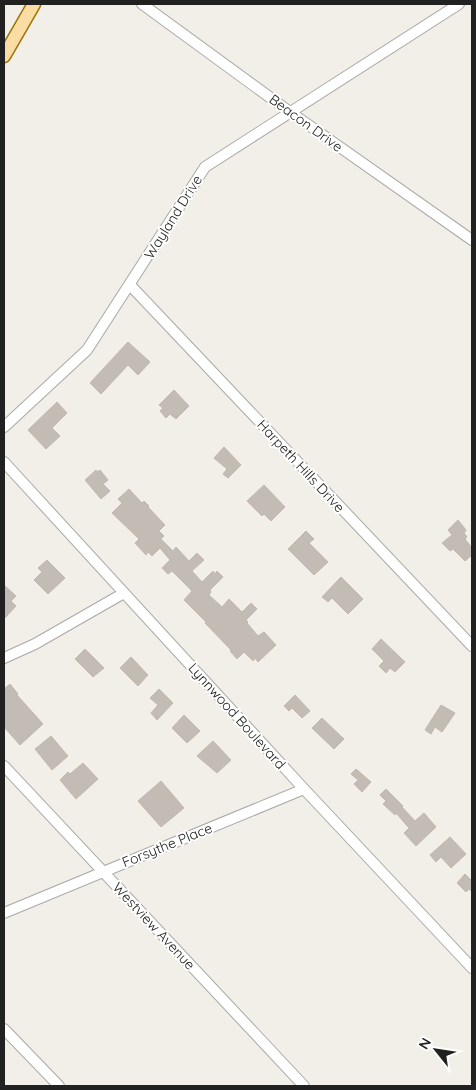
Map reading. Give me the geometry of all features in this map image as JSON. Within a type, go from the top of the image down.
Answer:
[{"type":"main road","points":[[4,56],[34,4]]},
{"type":"street","name":"Beacon Drive","points":[[142,4],[290,112],[472,240]]},
{"type":"street","name":"Wayland Drive","points":[[4,427],[87,350],[205,167],[459,4]]},
{"type":"street","name":"Harpeth Hills Drive","points":[[130,285],[472,646]]},
{"type":"street","name":"Lynnwood Boulevard","points":[[4,462],[304,790],[472,968]]},
{"type":"street","points":[[4,658],[35,644],[124,593]]},
{"type":"street","name":"Westview Avenue","points":[[4,766],[304,1086]]},
{"type":"street","name":"Forsythe Place","points":[[4,913],[304,790]]},
{"type":"street","points":[[4,1029],[59,1086]]},
{"type":"building","points":[[128,342],[150,362],[138,375],[128,365],[101,394],[90,383]]},
{"type":"building","points":[[174,390],[189,406],[176,419],[170,414],[166,418],[160,411],[163,408],[159,405]]},
{"type":"building","points":[[57,402],[67,413],[52,428],[60,436],[46,449],[28,430]]},
{"type":"building","points":[[224,447],[241,465],[228,478],[223,474],[227,469],[214,458]]},
{"type":"building","points":[[96,470],[97,472],[100,470],[108,480],[103,484],[110,491],[101,499],[85,480]]},
{"type":"building","points":[[264,485],[285,507],[271,521],[264,514],[262,516],[247,501]]},
{"type":"building","points":[[129,489],[142,503],[144,501],[149,506],[165,525],[159,531],[164,536],[161,539],[173,551],[176,547],[189,561],[197,553],[204,560],[192,571],[202,582],[213,571],[215,574],[217,571],[223,577],[210,590],[209,595],[222,607],[229,599],[242,612],[251,603],[257,609],[246,620],[247,623],[258,636],[264,632],[276,645],[258,662],[255,658],[253,661],[244,652],[237,659],[206,622],[184,600],[192,591],[172,571],[168,574],[162,568],[170,560],[160,548],[152,556],[148,552],[146,555],[135,543],[139,539],[112,513],[122,503],[118,499]]},
{"type":"building","points":[[458,520],[466,530],[464,533],[467,537],[465,539],[472,548],[472,555],[465,561],[453,549],[450,551],[442,543],[452,535],[448,530]]},
{"type":"building","points":[[306,531],[314,539],[309,543],[328,562],[314,575],[288,549]]},
{"type":"building","points":[[47,560],[65,578],[48,594],[34,580],[42,572],[38,568]]},
{"type":"building","points":[[341,577],[363,599],[348,614],[332,598],[328,602],[322,597]]},
{"type":"building","points":[[4,585],[16,596],[11,601],[16,606],[4,619]]},
{"type":"building","points":[[381,639],[405,662],[395,672],[390,668],[386,673],[379,666],[384,661],[372,649]]},
{"type":"building","points":[[85,649],[104,668],[93,677],[75,659]]},
{"type":"building","points":[[131,657],[148,675],[138,686],[120,668]]},
{"type":"building","points":[[10,684],[17,695],[43,724],[20,745],[4,727],[4,689]]},
{"type":"building","points":[[159,689],[173,703],[157,720],[151,713],[158,705],[150,698]]},
{"type":"building","points":[[295,695],[310,711],[302,718],[292,708],[289,711],[284,706]]},
{"type":"building","points":[[441,705],[455,713],[442,732],[435,727],[431,734],[425,730]]},
{"type":"building","points":[[184,715],[200,731],[187,743],[172,728]]},
{"type":"building","points":[[322,718],[344,739],[334,749],[312,728]]},
{"type":"building","points":[[51,736],[68,756],[52,770],[35,749]]},
{"type":"building","points":[[213,741],[231,760],[217,773],[197,756]]},
{"type":"building","points":[[83,763],[98,779],[76,799],[60,780],[68,772],[70,774]]},
{"type":"building","points":[[356,769],[371,782],[362,792],[354,784],[358,780],[351,774]]},
{"type":"building","points":[[161,781],[184,808],[161,827],[138,801]]},
{"type":"building","points":[[386,789],[415,821],[424,813],[436,827],[416,846],[404,833],[409,828],[396,813],[395,815],[383,804],[386,801],[380,795]]},
{"type":"building","points":[[450,837],[466,854],[451,868],[441,857],[436,862],[430,855]]},
{"type":"building","points":[[465,874],[472,881],[472,892],[469,889],[466,892],[457,883]]}]
